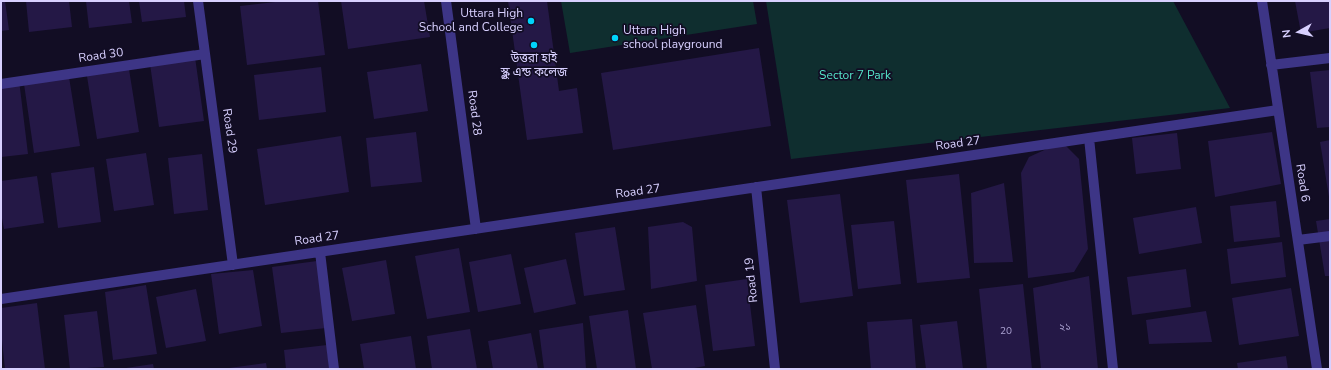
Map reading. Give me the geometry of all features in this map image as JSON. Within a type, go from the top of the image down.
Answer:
[{"type":"street","name":"Road 29","points":[[198,1],[233,265]]},
{"type":"street","name":"Road 28","points":[[446,1],[476,229]]},
{"type":"street","name":"Road 6","points":[[1262,1],[1317,369]]},
{"type":"street","name":"Road 30","points":[[1,84],[206,54]]},
{"type":"street","points":[[1272,65],[1330,58]]},
{"type":"street","name":"Road 27","points":[[1,299],[1278,110]]},
{"type":"street","points":[[1089,138],[1113,369]]},
{"type":"street","name":"Road 19","points":[[756,188],[775,369]]},
{"type":"street","points":[[1298,240],[1330,236]]},
{"type":"street","points":[[320,252],[334,369]]},
{"type":"green space","name":"Uttara High school playground","points":[[561,1],[753,1],[757,24],[570,53]]},
{"type":"green space","name":"Sector 7 Park","points":[[766,1],[1173,1],[1230,108],[791,159]]},
{"type":"building","points":[[1,1],[5,1],[9,30],[1,31]]},
{"type":"building","points":[[26,1],[69,1],[72,27],[29,32]]},
{"type":"building","points":[[86,1],[129,1],[132,23],[89,28]]},
{"type":"building","points":[[139,1],[184,1],[186,17],[142,22]]},
{"type":"building","points":[[284,1],[318,1],[325,55],[247,65],[240,6]]},
{"type":"building","points":[[341,1],[424,1],[430,37],[348,49]]},
{"type":"building","name":"উত্তরা হাই স্কুল এন্ড কলেজ","points":[[508,1],[547,1],[559,91],[577,88],[583,133],[527,140]]},
{"type":"building","points":[[1295,1],[1330,1],[1330,28],[1301,33]]},
{"type":"building","points":[[759,48],[771,126],[613,150],[601,73]]},
{"type":"building","points":[[194,50],[204,121],[159,127],[149,57]]},
{"type":"building","points":[[128,63],[139,132],[97,139],[86,70]]},
{"type":"building","points":[[421,64],[428,111],[374,119],[367,72]]},
{"type":"building","points":[[321,67],[326,112],[259,120],[254,75]]},
{"type":"building","points":[[1330,70],[1330,127],[1317,128],[1310,72]]},
{"type":"building","points":[[69,77],[80,146],[34,153],[24,84]]},
{"type":"building","points":[[19,80],[28,154],[1,157],[1,83]]},
{"type":"building","points":[[416,132],[422,182],[371,187],[366,138]]},
{"type":"building","points":[[1272,132],[1281,184],[1215,197],[1208,141]]},
{"type":"building","points":[[1177,133],[1181,169],[1136,174],[1132,138]]},
{"type":"building","points":[[341,136],[349,192],[265,205],[257,149]]},
{"type":"building","points":[[1330,140],[1330,197],[1329,197],[1320,142]]},
{"type":"building","points":[[1062,142],[1079,159],[1088,249],[1074,272],[1028,278],[1021,173],[1029,157]]},
{"type":"building","points":[[146,153],[154,205],[114,211],[106,159]]},
{"type":"building","points":[[202,154],[208,210],[174,214],[168,158]]},
{"type":"building","points":[[94,167],[101,222],[58,228],[51,173]]},
{"type":"building","points":[[959,174],[970,278],[917,283],[906,180]]},
{"type":"building","points":[[37,176],[44,223],[4,229],[1,213],[1,181]]},
{"type":"building","points":[[1004,183],[1013,262],[974,263],[971,193]]},
{"type":"building","points":[[840,194],[853,296],[800,303],[787,200]]},
{"type":"building","points":[[1276,201],[1280,237],[1234,242],[1230,206]]},
{"type":"building","points":[[1196,207],[1202,243],[1139,254],[1133,218]]},
{"type":"building","points":[[1330,219],[1330,276],[1325,276],[1316,221]]},
{"type":"building","points":[[894,221],[901,284],[858,289],[851,225]]},
{"type":"building","points":[[683,222],[692,227],[697,281],[651,289],[648,227]]},
{"type":"building","points":[[615,227],[625,290],[584,296],[575,233]]},
{"type":"building","points":[[1282,242],[1286,277],[1231,284],[1227,249]]},
{"type":"building","points":[[459,248],[470,312],[427,319],[415,256]]},
{"type":"building","points":[[511,254],[521,304],[478,312],[469,262]]},
{"type":"building","points":[[566,259],[576,304],[534,313],[524,268]]},
{"type":"building","points":[[386,260],[395,314],[352,321],[342,268]]},
{"type":"building","points":[[317,261],[326,328],[281,333],[272,267]]},
{"type":"building","points":[[1186,269],[1191,307],[1132,315],[1127,277]]},
{"type":"building","points":[[253,270],[262,326],[219,334],[211,274]]},
{"type":"building","points":[[1089,276],[1098,369],[1041,369],[1033,288]]},
{"type":"building","points":[[747,279],[755,346],[713,351],[705,285]]},
{"type":"building","points":[[1023,284],[1032,369],[987,369],[979,289]]},
{"type":"building","points":[[146,285],[157,354],[113,360],[105,292]]},
{"type":"building","points":[[1291,288],[1299,336],[1239,345],[1232,298]]},
{"type":"building","points":[[196,289],[206,341],[166,348],[156,297]]},
{"type":"building","points":[[37,303],[45,369],[5,369],[1,331],[1,308]]},
{"type":"building","points":[[696,305],[705,366],[689,369],[652,369],[643,313]]},
{"type":"building","points":[[628,310],[636,369],[597,369],[589,316]]},
{"type":"building","points":[[97,311],[104,367],[70,369],[64,315]]},
{"type":"building","points":[[1206,311],[1212,342],[1149,344],[1146,320]]},
{"type":"building","points":[[912,319],[916,369],[871,369],[867,322]]},
{"type":"building","points":[[957,321],[963,369],[926,369],[920,325]]},
{"type":"building","points":[[583,323],[586,369],[544,369],[539,330]]},
{"type":"building","points":[[470,329],[477,369],[432,369],[427,336]]},
{"type":"building","points":[[531,333],[538,369],[493,369],[488,341]]},
{"type":"building","points":[[411,336],[416,369],[364,369],[360,344]]},
{"type":"building","points":[[327,345],[329,369],[286,369],[284,350]]},
{"type":"building","points":[[1286,356],[1288,369],[1238,369],[1237,363]]},
{"type":"building","points":[[266,363],[267,369],[229,369],[229,368]]},
{"type":"building","points":[[153,364],[154,369],[126,369],[126,368]]},
{"type":"place","name":"Uttara High School and College","points":[[531,21]]},
{"type":"place","name":"Uttara High school playground","points":[[615,38]]},
{"type":"place","name":"উত্তরা হাই স্কুল এন্ড কলেজ","points":[[534,45]]}]
